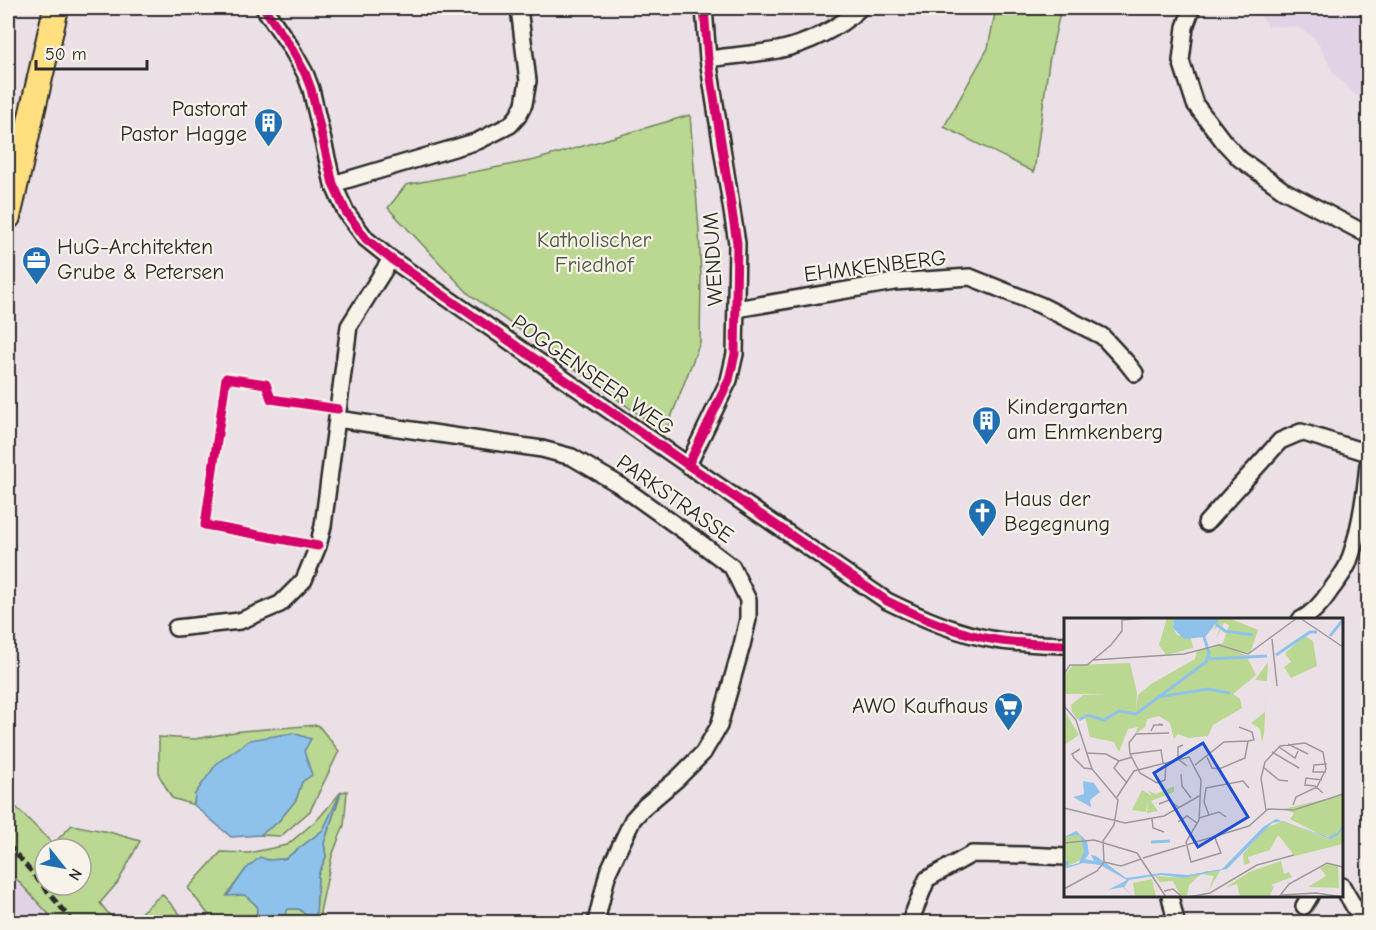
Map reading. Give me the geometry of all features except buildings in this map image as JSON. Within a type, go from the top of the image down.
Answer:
[{"type":"main road","points":[[8,217],[56,8]]},
{"type":"street","name":"POGGENSEER WEG","points":[[264,8],[306,73],[333,184],[345,212],[366,239],[391,259],[887,601],[916,615],[976,636],[1011,643],[1064,645]]},
{"type":"street","points":[[333,184],[478,141],[510,125],[524,104],[528,81],[519,8]]},
{"type":"street","name":"WENDUM","points":[[688,465],[729,380],[735,354],[737,243],[708,59],[704,8]]},
{"type":"street","points":[[708,59],[779,50],[816,38],[860,8]]},
{"type":"street","points":[[1192,8],[1185,27],[1181,61],[1195,104],[1224,142],[1240,159],[1283,190],[1368,235]]},
{"type":"street","points":[[176,628],[240,621],[280,604],[304,580],[318,546],[323,526],[349,326],[391,259]]},
{"type":"street","name":"EHMKENBERG","points":[[736,309],[894,282],[970,278],[1040,305],[1102,336],[1135,373]]},
{"type":"street","name":"PARKSTRASSE","points":[[336,419],[533,448],[572,457],[618,484],[732,567],[748,600],[748,619],[719,726],[703,753],[633,819],[608,872],[596,922]]},
{"type":"street","points":[[1206,523],[1280,441],[1301,432],[1368,453]]},
{"type":"street","points":[[1307,618],[1325,598],[1347,566],[1360,520],[1368,464]]},
{"type":"street","points":[[910,922],[927,879],[972,854],[1064,857]]},
{"type":"street","points":[[1343,889],[1363,922]]},
{"type":"street","points":[[1170,897],[1176,922]]},
{"type":"shaded area","points":[[1255,8],[1368,8],[1368,107],[1334,74],[1311,35],[1296,27],[1268,26]]},
{"type":"shaded area","points":[[8,870],[56,922],[8,922]]},
{"type":"green space","points":[[996,8],[1061,8],[1049,62],[1034,172],[944,127],[988,48]]},
{"type":"green space","name":"Katholischer Friedhof","points":[[690,115],[699,230],[700,342],[665,433],[469,294],[388,208],[406,185],[535,160]]},
{"type":"green space","points":[[318,725],[339,751],[310,811],[281,836],[260,835],[278,822],[296,800],[302,782],[304,751],[310,739],[195,794],[194,805],[172,798],[159,775],[159,737],[195,739],[241,731]]},
{"type":"green space","points":[[347,791],[344,825],[332,856],[320,912],[322,922],[281,922],[288,909],[299,909],[316,915],[318,875],[326,857],[324,843],[340,796],[323,830],[285,859],[268,860],[246,869],[227,895],[245,895],[257,906],[256,922],[214,922],[188,888],[221,852],[249,853],[287,845],[318,819],[341,792]]},
{"type":"green space","points":[[8,799],[46,837],[33,837],[33,897],[93,897],[93,837],[60,837],[72,825],[140,841],[118,882],[100,903],[115,922],[56,922],[8,870]]},
{"type":"green space","points":[[162,894],[187,922],[130,922]]},
{"type":"water","points":[[293,733],[311,739],[304,751],[312,775],[302,782],[296,800],[278,822],[260,835],[231,837],[194,805],[195,794],[217,763],[250,740]]},
{"type":"water","points":[[341,792],[324,843],[326,857],[318,875],[316,915],[310,919],[299,909],[288,909],[281,922],[256,922],[257,906],[245,895],[227,896],[246,869],[260,857],[268,860],[285,859],[323,830]]},
{"type":"railway","points":[[8,844],[73,922]]},
{"type":"cycle path","points":[[264,8],[305,73],[311,89],[333,184],[346,212],[366,239],[391,259],[887,601],[940,625],[968,634],[1013,642],[1064,645]]},
{"type":"cycle path","points":[[688,465],[729,380],[735,354],[737,243],[708,59],[704,8]]},
{"type":"cycle path","points":[[318,546],[205,525],[226,378],[266,384],[271,399],[338,409]]},
{"type":"place","name":"Pastorat Pastor Hagge","points":[[268,148]]},
{"type":"place","name":"HuG-Architekten Grube & Petersen","points":[[36,286]]},
{"type":"place","name":"Kindergarten am Ehmkenberg","points":[[986,446]]},
{"type":"place","name":"Haus der Begegnung","points":[[983,538]]},
{"type":"place","name":"AWO Kaufhaus","points":[[1009,732]]}]
